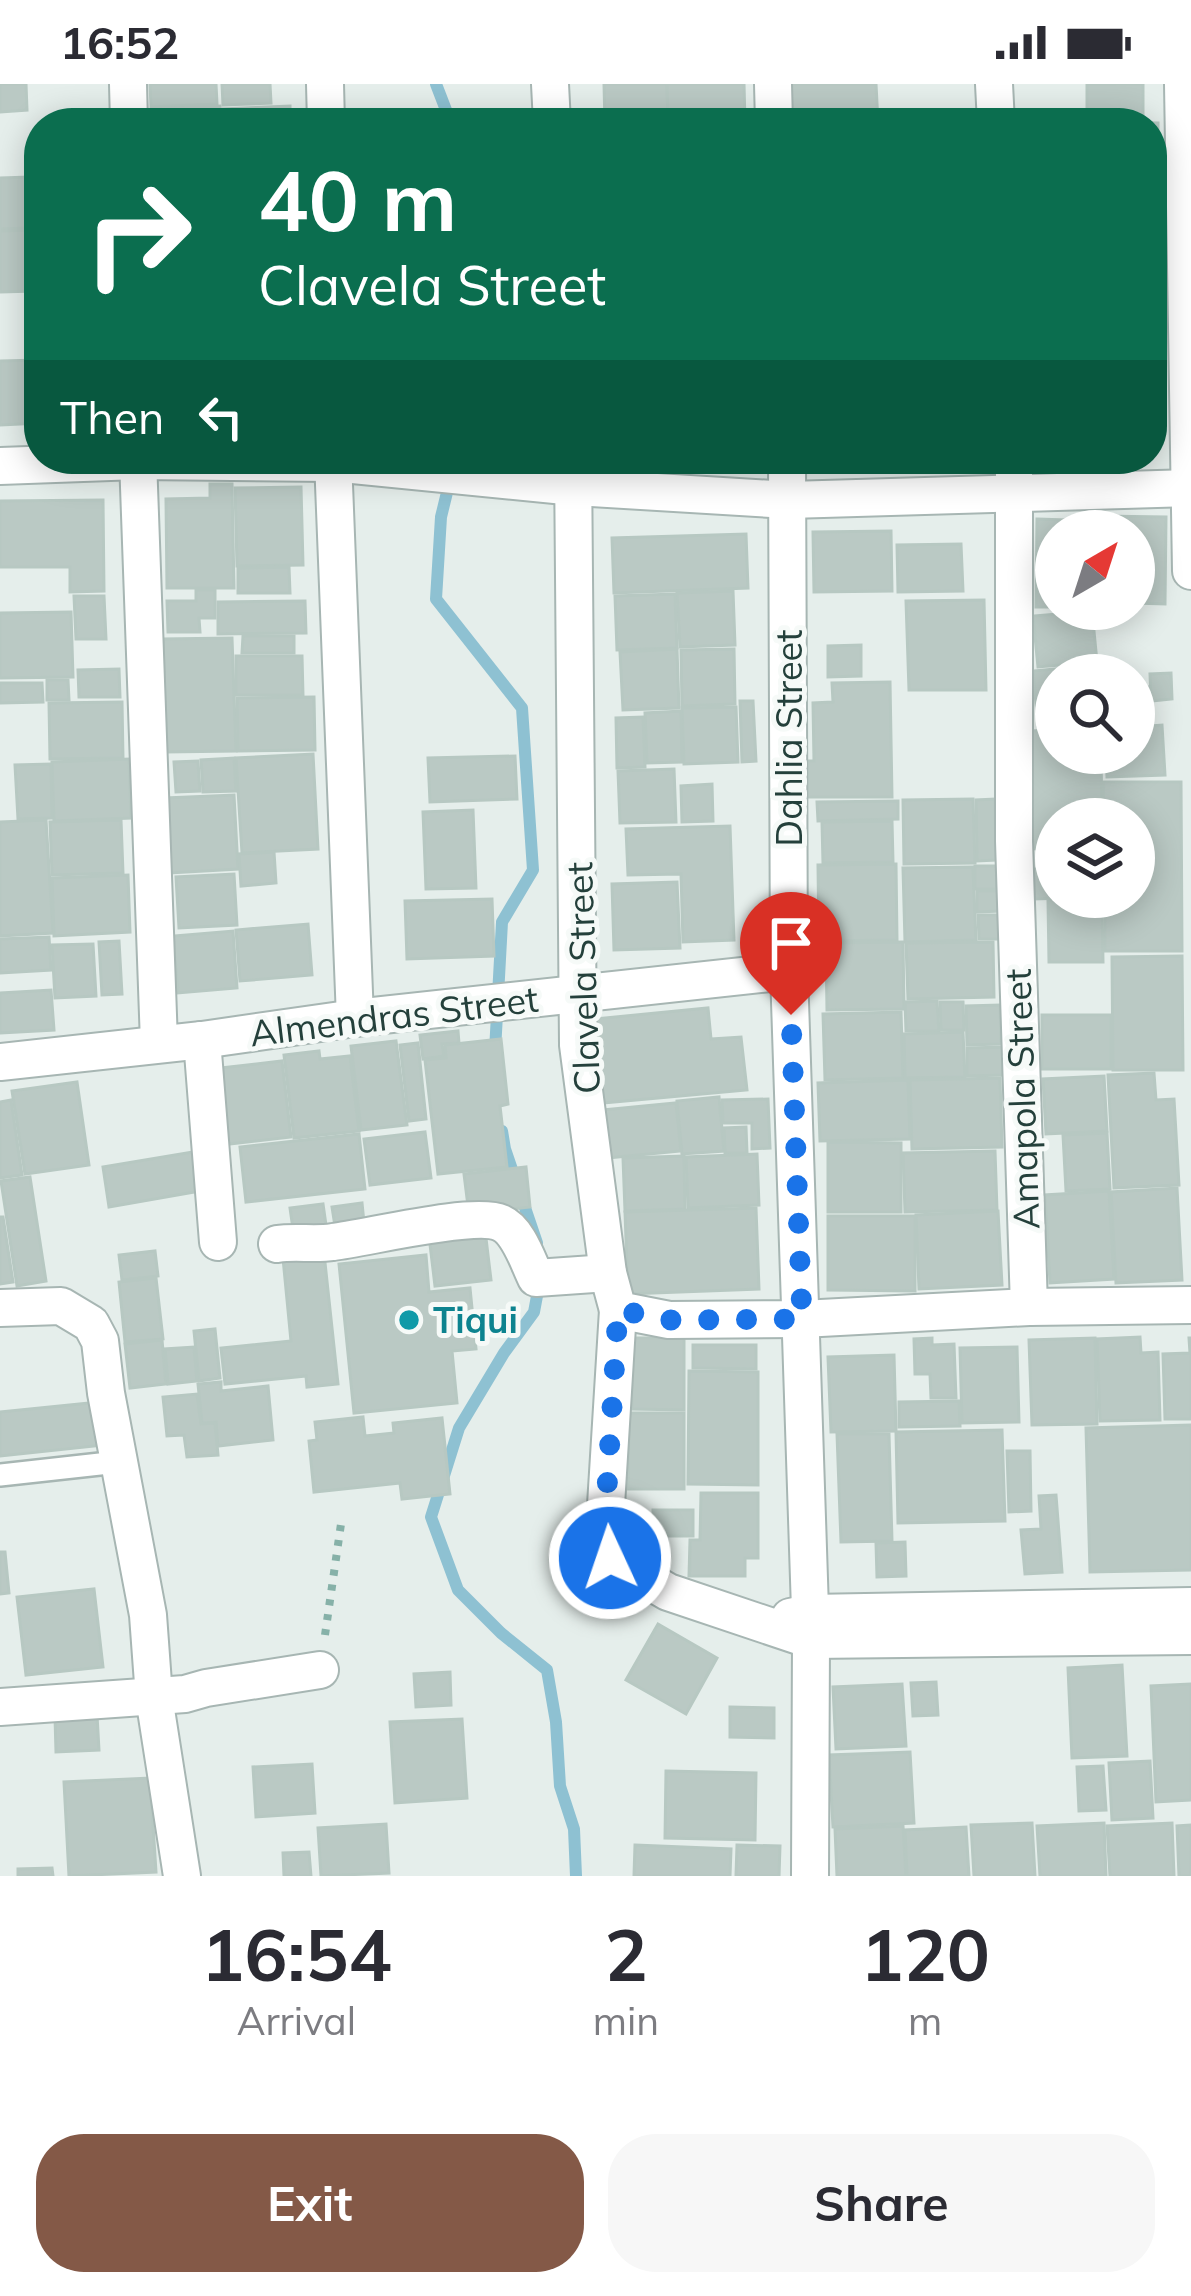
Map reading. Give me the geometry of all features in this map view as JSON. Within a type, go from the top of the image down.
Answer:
[{"type":"street","points":[[1183,84],[1191,571]]},
{"type":"street","points":[[139,474],[159,1043]]},
{"type":"street","points":[[334,474],[355,1018]]},
{"type":"street","points":[[443,474],[492,479],[560,474]]},
{"type":"street","name":"Clavela Street","points":[[574,474],[564,995],[578,1045],[598,1273],[618,1310],[606,1505],[610,1558],[668,1592],[763,1624],[810,1626]]},
{"type":"street","points":[[582,474],[789,500],[1015,476],[1190,488]]},
{"type":"street","name":"Dahlia Street","points":[[788,474],[789,971],[810,1626],[810,1876]]},
{"type":"street","name":"Amapola Street","points":[[1015,476],[1014,841],[1029,1307]]},
{"type":"street","name":"Almendras Street","points":[[0,1062],[789,971]]},
{"type":"street","points":[[202,1040],[218,1242]]},
{"type":"street","points":[[277,1244],[326,1243],[444,1223],[500,1222],[513,1234],[536,1278],[598,1273]]},
{"type":"street","points":[[618,1310],[669,1320],[802,1319],[1029,1307],[1191,1305]]},
{"type":"street","points":[[0,1308],[61,1306],[91,1324],[100,1341],[148,1616],[154,1696],[182,1876]]},
{"type":"street","points":[[810,1626],[1191,1606]]},
{"type":"street","points":[[810,1626],[1191,1636]]},
{"type":"street","points":[[0,1706],[185,1694],[320,1670]]},
{"type":"lane","points":[[0,1475],[118,1462]]},
{"type":"path","points":[[320,1670],[342,1517]]},
{"type":"building","points":[[0,84],[26,84],[27,108],[0,112]]},
{"type":"building","points":[[150,84],[216,84],[217,104],[151,107]]},
{"type":"building","points":[[222,84],[270,84],[271,103],[223,105]]},
{"type":"building","points":[[604,84],[667,84],[668,108],[605,108]]},
{"type":"building","points":[[667,84],[744,84],[745,108],[668,108]]},
{"type":"building","points":[[785,84],[876,84],[877,108],[787,108]]},
{"type":"building","points":[[1087,84],[1143,84],[1143,108],[1087,108]]},
{"type":"building","points":[[24,177],[24,228],[0,229],[0,178]]},
{"type":"building","points":[[24,230],[24,291],[0,292],[0,231]]},
{"type":"building","points":[[1167,261],[1169,261],[1167,315]]},
{"type":"building","points":[[24,360],[24,424],[0,425],[0,361]]},
{"type":"building","points":[[210,484],[232,484],[234,588],[167,588],[166,499],[210,498]]},
{"type":"building","points":[[301,487],[303,565],[237,566],[235,488]]},
{"type":"building","points":[[103,500],[104,591],[70,592],[70,567],[0,567],[0,501]]},
{"type":"building","points":[[1155,517],[1166,517],[1165,604],[1155,604]]},
{"type":"building","points":[[891,531],[892,591],[814,592],[813,532]]},
{"type":"building","points":[[746,534],[748,588],[614,593],[612,538]]},
{"type":"building","points":[[961,544],[963,591],[898,592],[897,545]]},
{"type":"building","points":[[289,567],[290,593],[238,593],[238,568]]},
{"type":"building","points":[[196,590],[215,590],[215,618],[199,618],[200,632],[168,632],[167,601],[196,601]]},
{"type":"building","points":[[733,591],[735,645],[680,647],[677,593]]},
{"type":"building","points":[[675,594],[677,648],[617,650],[615,596]]},
{"type":"building","points":[[74,596],[104,596],[106,639],[76,639]]},
{"type":"building","points":[[984,600],[986,690],[909,690],[906,601]]},
{"type":"building","points":[[305,601],[306,633],[218,634],[218,602]]},
{"type":"building","points":[[71,612],[73,677],[0,678],[0,613]]},
{"type":"building","points":[[1033,616],[1035,630],[1094,630],[1096,654],[1037,654]]},
{"type":"building","points":[[243,636],[294,636],[294,653],[242,653]]},
{"type":"building","points":[[232,638],[236,751],[166,752],[163,639]]},
{"type":"building","points":[[861,645],[861,676],[828,677],[828,646]]},
{"type":"building","points":[[677,649],[679,708],[623,710],[620,652]]},
{"type":"building","points":[[734,649],[735,704],[682,706],[681,650]]},
{"type":"building","points":[[236,656],[302,656],[303,695],[236,695]]},
{"type":"building","points":[[119,669],[120,697],[79,697],[78,670]]},
{"type":"building","points":[[1171,673],[1172,699],[1155,701],[1155,674]]},
{"type":"building","points":[[47,680],[68,680],[69,700],[47,700]]},
{"type":"building","points":[[890,682],[892,797],[803,797],[803,761],[814,761],[813,703],[833,702],[832,683]]},
{"type":"building","points":[[0,683],[42,683],[43,702],[0,703]]},
{"type":"building","points":[[314,697],[315,750],[238,751],[237,698]]},
{"type":"building","points":[[740,701],[753,701],[756,761],[742,762]]},
{"type":"building","points":[[122,702],[123,758],[50,759],[49,703]]},
{"type":"building","points":[[736,707],[738,762],[684,764],[682,708]]},
{"type":"building","points":[[681,711],[682,762],[647,763],[645,713]]},
{"type":"building","points":[[643,717],[645,767],[617,768],[616,718]]},
{"type":"building","points":[[1162,725],[1165,775],[1107,777],[1155,774],[1155,726]]},
{"type":"building","points":[[1031,731],[1035,731],[1035,774],[1101,774],[1102,798],[1035,798],[1033,849]]},
{"type":"building","points":[[313,754],[318,849],[242,853],[236,758]]},
{"type":"building","points":[[515,756],[517,799],[430,802],[428,758]]},
{"type":"building","points":[[234,758],[236,791],[203,792],[201,760]]},
{"type":"building","points":[[129,759],[131,818],[54,821],[52,762]]},
{"type":"building","points":[[198,761],[200,791],[176,792],[174,762]]},
{"type":"building","points":[[51,764],[52,818],[18,819],[15,765]]},
{"type":"building","points":[[674,769],[676,822],[620,823],[618,771]]},
{"type":"building","points":[[1103,782],[1181,782],[1182,951],[1105,951],[1105,918],[1155,918],[1155,798],[1103,798]]},
{"type":"building","points":[[712,784],[713,821],[682,822],[681,786]]},
{"type":"building","points":[[234,795],[238,869],[170,873],[166,798]]},
{"type":"building","points":[[973,799],[975,863],[904,864],[903,800]]},
{"type":"building","points":[[995,799],[996,860],[977,861],[976,800]]},
{"type":"building","points":[[898,801],[898,819],[818,821],[817,802]]},
{"type":"building","points":[[473,810],[476,888],[426,889],[423,812]]},
{"type":"building","points":[[46,820],[53,933],[0,936],[0,822]]},
{"type":"building","points":[[121,820],[123,873],[52,875],[50,822]]},
{"type":"building","points":[[892,821],[893,862],[823,863],[822,822]]},
{"type":"building","points":[[730,826],[734,940],[683,942],[681,874],[628,875],[626,829]]},
{"type":"building","points":[[274,852],[276,883],[241,886],[239,854]]},
{"type":"building","points":[[896,864],[897,940],[819,941],[818,865]]},
{"type":"building","points":[[975,866],[996,866],[997,889],[975,889]]},
{"type":"building","points":[[973,867],[976,940],[905,942],[903,868]]},
{"type":"building","points":[[234,874],[237,925],[179,928],[176,877]]},
{"type":"building","points":[[128,875],[130,932],[54,936],[52,878]]},
{"type":"building","points":[[677,882],[680,948],[614,950],[612,884]]},
{"type":"building","points":[[977,891],[1000,891],[1001,911],[977,912]]},
{"type":"building","points":[[492,899],[494,956],[407,959],[405,901]]},
{"type":"building","points":[[978,915],[998,915],[999,939],[979,939]]},
{"type":"building","points":[[1048,918],[1102,918],[1103,962],[1049,962]]},
{"type":"building","points":[[308,924],[312,975],[240,981],[236,930]]},
{"type":"building","points":[[233,931],[237,988],[178,993],[173,936]]},
{"type":"building","points":[[49,937],[51,970],[0,973],[0,939]]},
{"type":"building","points":[[119,941],[122,994],[102,995],[99,942]]},
{"type":"building","points":[[903,942],[904,1009],[827,1010],[826,943]]},
{"type":"building","points":[[993,942],[994,997],[908,999],[906,943]]},
{"type":"building","points":[[93,944],[96,996],[55,998],[52,945]]},
{"type":"building","points":[[1182,956],[1183,1070],[1113,1070],[1112,957]]},
{"type":"building","points":[[51,990],[54,1030],[0,1033],[0,993]]},
{"type":"building","points":[[937,1001],[939,1031],[906,1031],[905,1002]]},
{"type":"building","points":[[940,1002],[963,1002],[964,1030],[941,1030]]},
{"type":"building","points":[[1000,1005],[1001,1044],[967,1045],[966,1006]]},
{"type":"building","points":[[708,1008],[711,1039],[741,1037],[747,1090],[602,1103],[594,1019]]},
{"type":"building","points":[[901,1012],[903,1078],[825,1080],[823,1014]]},
{"type":"building","points":[[1042,1015],[1111,1015],[1111,1069],[1042,1069]]},
{"type":"building","points":[[458,1031],[459,1043],[442,1044],[444,1056],[423,1059],[420,1035]]},
{"type":"building","points":[[963,1032],[965,1077],[905,1078],[904,1034]]},
{"type":"building","points":[[501,1039],[508,1104],[500,1106],[507,1167],[438,1174],[425,1060],[446,1058],[445,1045]]},
{"type":"building","points":[[396,1041],[407,1125],[361,1130],[351,1046]]},
{"type":"building","points":[[418,1043],[426,1119],[409,1121],[400,1045]]},
{"type":"building","points":[[1005,1047],[1006,1075],[967,1076],[967,1048]]},
{"type":"building","points":[[319,1051],[320,1059],[350,1056],[359,1131],[294,1138],[284,1055]]},
{"type":"building","points":[[282,1061],[291,1137],[229,1144],[220,1068]]},
{"type":"building","points":[[1154,1073],[1156,1100],[1174,1099],[1179,1185],[1114,1188],[1108,1075]]},
{"type":"building","points":[[1104,1076],[1107,1131],[1046,1134],[1043,1079]]},
{"type":"building","points":[[1000,1078],[1002,1147],[912,1149],[910,1080]]},
{"type":"building","points":[[908,1080],[910,1139],[820,1141],[818,1083]]},
{"type":"building","points":[[77,1082],[89,1165],[25,1174],[12,1091]]},
{"type":"building","points":[[719,1097],[724,1151],[682,1154],[677,1101]]},
{"type":"building","points":[[768,1099],[770,1148],[752,1149],[752,1123],[723,1123],[722,1100]]},
{"type":"building","points":[[11,1100],[22,1175],[0,1178],[0,1102]]},
{"type":"building","points":[[676,1103],[681,1151],[596,1159],[591,1111]]},
{"type":"building","points":[[746,1127],[747,1153],[725,1153],[724,1128]]},
{"type":"building","points":[[425,1132],[431,1178],[370,1185],[364,1139]]},
{"type":"building","points":[[1107,1133],[1110,1189],[1066,1191],[1063,1135]]},
{"type":"building","points":[[359,1134],[365,1189],[246,1202],[240,1147]]},
{"type":"building","points":[[828,1142],[901,1143],[901,1212],[828,1212]]},
{"type":"building","points":[[995,1151],[997,1210],[905,1212],[903,1153]]},
{"type":"building","points":[[193,1152],[200,1191],[109,1207],[103,1167]]},
{"type":"building","points":[[757,1154],[759,1205],[688,1208],[686,1157]]},
{"type":"building","points":[[684,1156],[685,1209],[625,1211],[623,1158]]},
{"type":"building","points":[[526,1167],[530,1207],[469,1214],[464,1174]]},
{"type":"building","points":[[30,1177],[46,1281],[17,1286],[1,1181]]},
{"type":"building","points":[[1177,1188],[1182,1280],[1116,1283],[1111,1192]]},
{"type":"building","points":[[1109,1191],[1114,1279],[1050,1283],[1045,1195]]},
{"type":"building","points":[[362,1203],[364,1223],[335,1226],[332,1207]]},
{"type":"building","points":[[323,1204],[326,1225],[293,1229],[290,1208]]},
{"type":"building","points":[[756,1208],[759,1289],[628,1294],[625,1212]]},
{"type":"building","points":[[998,1211],[1002,1285],[919,1289],[916,1215]]},
{"type":"building","points":[[828,1216],[915,1216],[915,1291],[828,1290]]},
{"type":"building","points":[[0,1217],[13,1282],[0,1284]]},
{"type":"building","points":[[485,1230],[491,1280],[435,1286],[429,1236]]},
{"type":"building","points":[[323,1244],[338,1384],[307,1387],[306,1376],[225,1384],[221,1348],[291,1341],[282,1248]]},
{"type":"building","points":[[155,1251],[158,1276],[122,1280],[119,1255]]},
{"type":"building","name":"Tiqui","points":[[426,1255],[429,1292],[470,1288],[476,1349],[452,1351],[457,1403],[354,1413],[339,1264]]},
{"type":"building","points":[[156,1278],[163,1339],[125,1342],[119,1282]]},
{"type":"building","points":[[215,1329],[220,1378],[199,1381],[194,1331]]},
{"type":"building","points":[[1140,1337],[1141,1353],[1158,1352],[1160,1420],[1100,1421],[1097,1339]]},
{"type":"building","points":[[632,1338],[684,1338],[684,1410],[632,1409]]},
{"type":"building","points":[[932,1338],[932,1345],[954,1344],[956,1398],[931,1398],[930,1374],[915,1374],[914,1339]]},
{"type":"building","points":[[1095,1338],[1097,1424],[1032,1425],[1029,1340]]},
{"type":"building","points":[[1191,1338],[1191,1419],[1165,1419],[1163,1354],[1190,1353]]},
{"type":"building","points":[[162,1340],[166,1384],[130,1388],[125,1344]]},
{"type":"building","points":[[693,1345],[756,1345],[756,1369],[693,1368]]},
{"type":"building","points":[[194,1347],[197,1381],[168,1384],[165,1349]]},
{"type":"building","points":[[1017,1347],[1019,1422],[962,1423],[960,1348]]},
{"type":"building","points":[[894,1355],[896,1431],[831,1432],[828,1357]]},
{"type":"building","points":[[689,1371],[758,1372],[758,1485],[688,1484]]},
{"type":"building","points":[[221,1382],[221,1391],[268,1386],[273,1440],[218,1446],[216,1422],[202,1423],[198,1384]]},
{"type":"building","points":[[197,1394],[201,1424],[215,1423],[218,1455],[187,1457],[184,1435],[167,1436],[163,1397]]},
{"type":"building","points":[[959,1401],[960,1426],[899,1427],[899,1402]]},
{"type":"building","points":[[100,1402],[104,1445],[0,1456],[0,1412]]},
{"type":"building","points":[[629,1413],[684,1413],[684,1489],[628,1489]]},
{"type":"building","points":[[363,1417],[365,1436],[394,1433],[393,1423],[442,1418],[450,1494],[402,1499],[400,1483],[314,1492],[309,1441],[317,1440],[315,1422]]},
{"type":"building","points":[[1191,1425],[1191,1570],[1090,1572],[1086,1428]]},
{"type":"building","points":[[1002,1430],[1005,1521],[898,1523],[896,1432]]},
{"type":"building","points":[[837,1434],[889,1434],[892,1541],[841,1542]]},
{"type":"building","points":[[1007,1451],[1030,1451],[1031,1511],[1009,1512]]},
{"type":"building","points":[[701,1493],[758,1493],[758,1558],[745,1558],[745,1576],[689,1576],[690,1540],[700,1540]]},
{"type":"building","points":[[1056,1495],[1062,1572],[1025,1574],[1021,1530],[1041,1529],[1039,1496]]},
{"type":"building","points":[[653,1510],[693,1510],[693,1536],[653,1536]]},
{"type":"building","points":[[905,1542],[906,1576],[877,1577],[876,1543]]},
{"type":"building","points":[[0,1552],[5,1552],[9,1593],[0,1594]]},
{"type":"building","points":[[94,1589],[103,1667],[26,1675],[17,1597]]},
{"type":"building","points":[[658,1624],[717,1658],[686,1714],[626,1680]]},
{"type":"building","points":[[1122,1665],[1127,1756],[1072,1758],[1068,1668]]},
{"type":"building","points":[[450,1672],[451,1705],[416,1707],[414,1674]]},
{"type":"building","points":[[936,1682],[938,1715],[913,1716],[911,1683]]},
{"type":"building","points":[[902,1684],[906,1746],[836,1749],[833,1687]]},
{"type":"building","points":[[1191,1684],[1191,1800],[1156,1802],[1151,1686]]},
{"type":"building","points":[[730,1707],[774,1708],[774,1738],[730,1737]]},
{"type":"building","points":[[97,1715],[99,1750],[56,1752],[55,1717]]},
{"type":"building","points":[[462,1719],[467,1798],[395,1803],[390,1722]]},
{"type":"building","points":[[910,1752],[914,1823],[833,1827],[829,1755]]},
{"type":"building","points":[[1150,1761],[1153,1818],[1112,1820],[1109,1763]]},
{"type":"building","points":[[312,1764],[315,1813],[256,1817],[253,1767]]},
{"type":"building","points":[[1103,1766],[1106,1810],[1079,1811],[1077,1767]]},
{"type":"building","points":[[666,1771],[756,1773],[755,1840],[665,1838]]},
{"type":"building","points":[[150,1778],[156,1872],[69,1876],[64,1782]]},
{"type":"building","points":[[1032,1823],[1035,1876],[974,1876],[971,1825]]},
{"type":"building","points":[[1104,1823],[1106,1876],[1040,1876],[1037,1826]]},
{"type":"building","points":[[1172,1823],[1174,1876],[1110,1876],[1107,1826]]},
{"type":"building","points":[[386,1824],[389,1873],[321,1876],[318,1828]]},
{"type":"building","points":[[1191,1825],[1191,1876],[1179,1876],[1177,1826]]},
{"type":"building","points":[[903,1826],[906,1876],[837,1876],[835,1829]]},
{"type":"building","points":[[966,1827],[969,1876],[907,1876],[905,1830]]},
{"type":"building","points":[[635,1845],[731,1849],[730,1876],[634,1876]]},
{"type":"building","points":[[737,1845],[780,1846],[779,1876],[736,1876]]},
{"type":"building","points":[[309,1852],[311,1876],[284,1876],[283,1853]]},
{"type":"building","points":[[52,1868],[53,1876],[18,1876],[18,1869]]},
{"type":"waterway","points":[[436,84],[445,108]]},
{"type":"waterway","points":[[451,476],[441,517],[436,599],[522,708],[533,870],[502,922],[495,1051]]},
{"type":"waterway","points":[[502,1131],[537,1243]]},
{"type":"waterway","points":[[540,1280],[534,1312],[459,1428],[431,1517],[458,1590],[547,1670],[560,1786],[574,1829],[576,1876]]},
{"type":"place","name":"Tiqui","points":[[409,1320]]},
{"type":"route","points":[[610,1558],[606,1505],[618,1310],[669,1320],[802,1319],[791,1015]]}]
